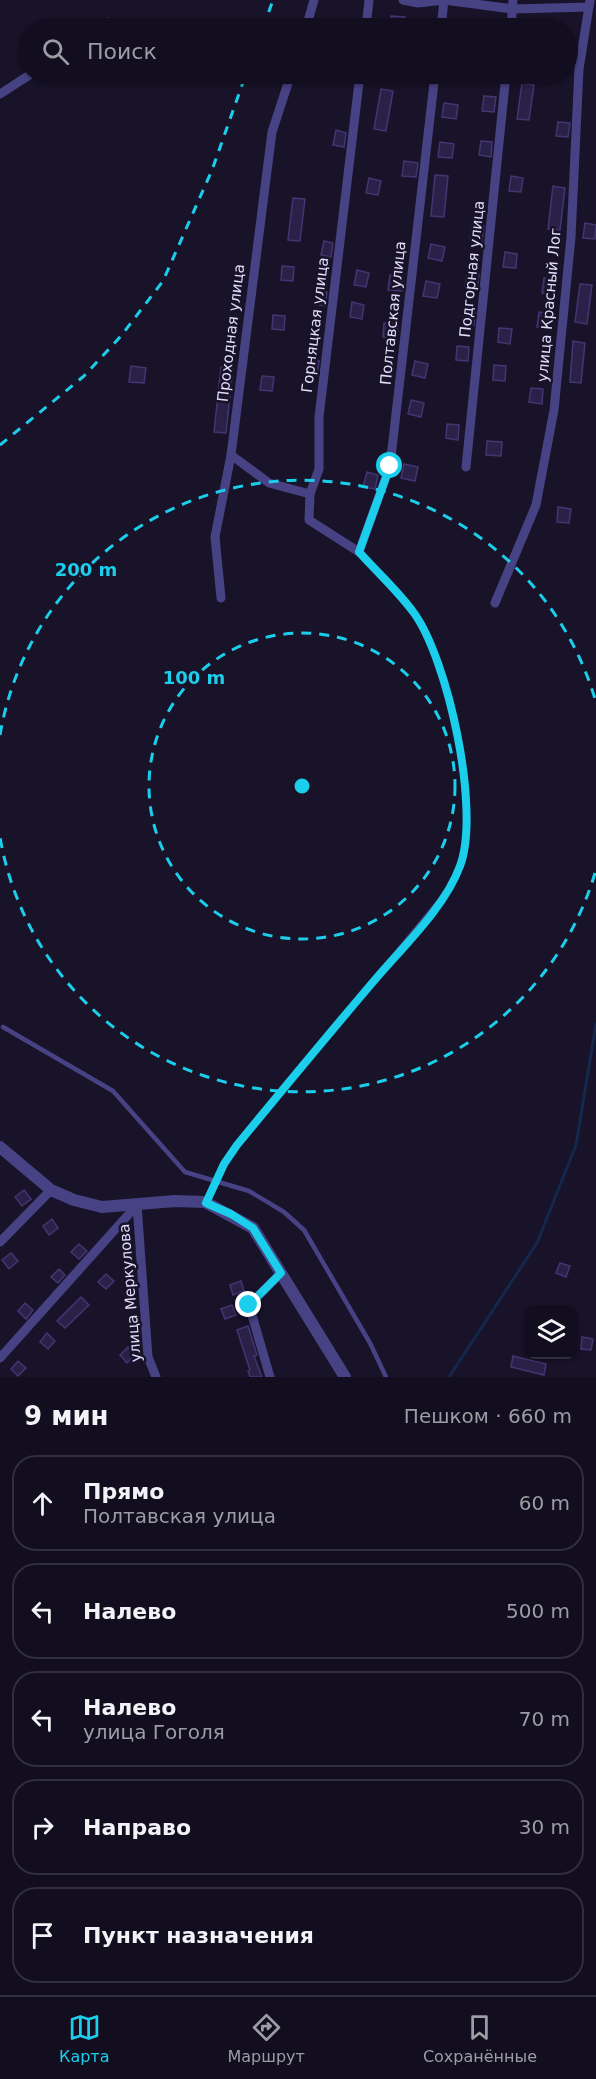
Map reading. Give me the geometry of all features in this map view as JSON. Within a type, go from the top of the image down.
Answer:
[{"type":"street","points":[[309,18],[314,0]]},
{"type":"street","points":[[367,18],[369,0]]},
{"type":"street","points":[[403,0],[418,3],[444,0],[513,5],[590,3]]},
{"type":"street","points":[[442,18],[444,0]]},
{"type":"street","name":"улица Красный Лог","points":[[495,603],[536,505],[554,410],[571,237],[579,69],[590,3]]},
{"type":"street","points":[[0,94],[18,82]]},
{"type":"street","name":"Проходная улица","points":[[221,598],[215,537],[231,455],[272,132],[288,84]]},
{"type":"street","name":"Горняцкая улица","points":[[359,84],[320,417],[319,469],[310,494],[309,520],[359,552]]},
{"type":"street","name":"Полтавская улица","points":[[359,552],[390,466],[434,84]]},
{"type":"street","name":"Подгорная улица","points":[[466,466],[505,84]]},
{"type":"street","points":[[231,455],[269,483],[310,494]]},
{"type":"street","points":[[0,1147],[51,1190],[102,1207],[175,1202],[206,1203],[231,1214],[253,1228],[345,1377]]},
{"type":"street","points":[[0,1242],[51,1190]]},
{"type":"street","points":[[0,1358],[137,1206]]},
{"type":"street","name":"улица Меркулова","points":[[137,1206],[148,1357],[156,1377]]},
{"type":"street","points":[[270,1377],[249,1305],[281,1273]]},
{"type":"street","points":[[147,1377],[148,1357]]},
{"type":"lane","points":[[206,1203],[214,1182],[247,1133],[417,932],[452,883],[465,850],[463,768],[446,686],[415,614],[359,552]]},
{"type":"lane","points":[[3,1027],[113,1091],[185,1172],[249,1191],[284,1212],[304,1230],[370,1342],[386,1377]]},
{"type":"building","points":[[522,84],[534,85],[529,120],[517,119]]},
{"type":"building","points":[[381,89],[393,91],[386,131],[374,129]]},
{"type":"building","points":[[484,96],[496,97],[494,112],[482,111]]},
{"type":"building","points":[[444,103],[458,105],[456,119],[442,117]]},
{"type":"building","points":[[558,122],[570,123],[568,137],[556,136]]},
{"type":"building","points":[[336,130],[346,133],[344,147],[333,145]]},
{"type":"building","points":[[481,141],[492,142],[491,157],[479,155]]},
{"type":"building","points":[[440,142],[454,144],[452,158],[438,157]]},
{"type":"building","points":[[404,161],[418,163],[416,177],[402,176]]},
{"type":"building","points":[[435,175],[448,176],[444,217],[431,216]]},
{"type":"building","points":[[511,176],[523,178],[521,192],[509,191]]},
{"type":"building","points":[[369,178],[381,181],[378,195],[366,193]]},
{"type":"building","points":[[553,186],[565,188],[560,230],[548,229]]},
{"type":"building","points":[[293,198],[305,199],[300,241],[288,240]]},
{"type":"building","points":[[585,223],[596,225],[595,239],[583,238]]},
{"type":"building","points":[[472,225],[484,226],[482,241],[470,239]]},
{"type":"building","points":[[324,241],[333,243],[331,257],[321,255]]},
{"type":"building","points":[[431,244],[445,247],[442,261],[428,258]]},
{"type":"building","points":[[505,252],[517,254],[516,268],[503,267]]},
{"type":"building","points":[[282,266],[294,267],[293,281],[281,280]]},
{"type":"building","points":[[357,270],[369,273],[366,287],[354,285]]},
{"type":"building","points":[[467,273],[479,274],[477,289],[465,287]]},
{"type":"building","points":[[390,275],[403,277],[402,291],[388,290]]},
{"type":"building","points":[[544,278],[556,280],[554,294],[542,293]]},
{"type":"building","points":[[426,281],[440,284],[437,298],[423,296]]},
{"type":"building","points":[[580,284],[592,285],[587,324],[575,322]]},
{"type":"building","points":[[318,290],[327,292],[325,306],[315,304]]},
{"type":"building","points":[[352,302],[364,305],[362,319],[350,317]]},
{"type":"building","points":[[464,309],[475,310],[474,325],[463,324]]},
{"type":"building","points":[[539,312],[551,314],[549,328],[537,327]]},
{"type":"building","points":[[273,315],[285,316],[284,330],[272,329]]},
{"type":"building","points":[[384,323],[398,324],[396,339],[383,337]]},
{"type":"building","points":[[499,328],[512,329],[510,344],[498,342]]},
{"type":"building","points":[[573,341],[585,343],[581,383],[570,382]]},
{"type":"building","points":[[457,346],[469,347],[468,361],[456,360]]},
{"type":"building","points":[[308,360],[319,361],[317,376],[306,375]]},
{"type":"building","points":[[415,361],[428,364],[425,378],[412,375]]},
{"type":"building","points":[[494,365],[506,366],[505,381],[493,380]]},
{"type":"building","points":[[131,366],[146,368],[144,383],[129,382]]},
{"type":"building","points":[[221,367],[233,368],[226,433],[214,432]]},
{"type":"building","points":[[262,376],[274,377],[272,391],[260,390]]},
{"type":"building","points":[[531,388],[543,389],[542,404],[529,402]]},
{"type":"building","points":[[411,400],[424,403],[421,417],[408,414]]},
{"type":"building","points":[[447,424],[459,425],[458,440],[446,438]]},
{"type":"building","points":[[487,441],[502,442],[501,456],[486,455]]},
{"type":"building","points":[[404,464],[418,467],[415,481],[401,478]]},
{"type":"building","points":[[367,472],[378,475],[375,489],[363,487]]},
{"type":"building","points":[[558,507],[571,509],[569,523],[557,522]]},
{"type":"building","points":[[24,1190],[31,1199],[22,1206],[15,1197]]},
{"type":"building","points":[[52,1219],[58,1228],[49,1235],[43,1226]]},
{"type":"building","points":[[79,1244],[87,1251],[79,1259],[71,1252]]},
{"type":"building","points":[[11,1253],[18,1261],[9,1269],[2,1260]]},
{"type":"building","points":[[560,1263],[570,1266],[566,1277],[556,1273]]},
{"type":"building","points":[[59,1269],[65,1275],[58,1283],[51,1277]]},
{"type":"building","points":[[106,1274],[114,1281],[106,1289],[98,1282]]},
{"type":"building","points":[[241,1281],[244,1291],[233,1295],[230,1285]]},
{"type":"building","points":[[81,1297],[89,1305],[65,1328],[57,1321]]},
{"type":"building","points":[[25,1303],[33,1310],[26,1319],[18,1311]]},
{"type":"building","points":[[232,1305],[236,1315],[225,1319],[221,1309]]},
{"type":"building","points":[[248,1326],[257,1355],[254,1356],[262,1377],[250,1377],[248,1371],[250,1370],[237,1330]]},
{"type":"building","points":[[47,1333],[55,1341],[48,1349],[40,1342]]},
{"type":"building","points":[[582,1337],[593,1339],[591,1350],[581,1349]]},
{"type":"building","points":[[128,1347],[135,1355],[127,1363],[120,1355]]},
{"type":"building","points":[[513,1356],[546,1364],[544,1375],[511,1367]]},
{"type":"building","points":[[18,1361],[26,1368],[18,1376],[11,1369]]},
{"type":"waterway","points":[[449,1377],[537,1243],[576,1145],[596,1024]]},
{"type":"railway","points":[[267,18],[273,0]]},
{"type":"railway","points":[[0,445],[84,376],[121,336],[163,281],[212,170],[242,84]]},
{"type":"route","points":[[249,1305],[281,1273],[253,1228],[231,1214],[206,1203],[214,1182],[237,1145],[417,932],[452,883],[465,850],[463,768],[457,730],[446,686],[415,614],[359,552],[390,466]]}]
